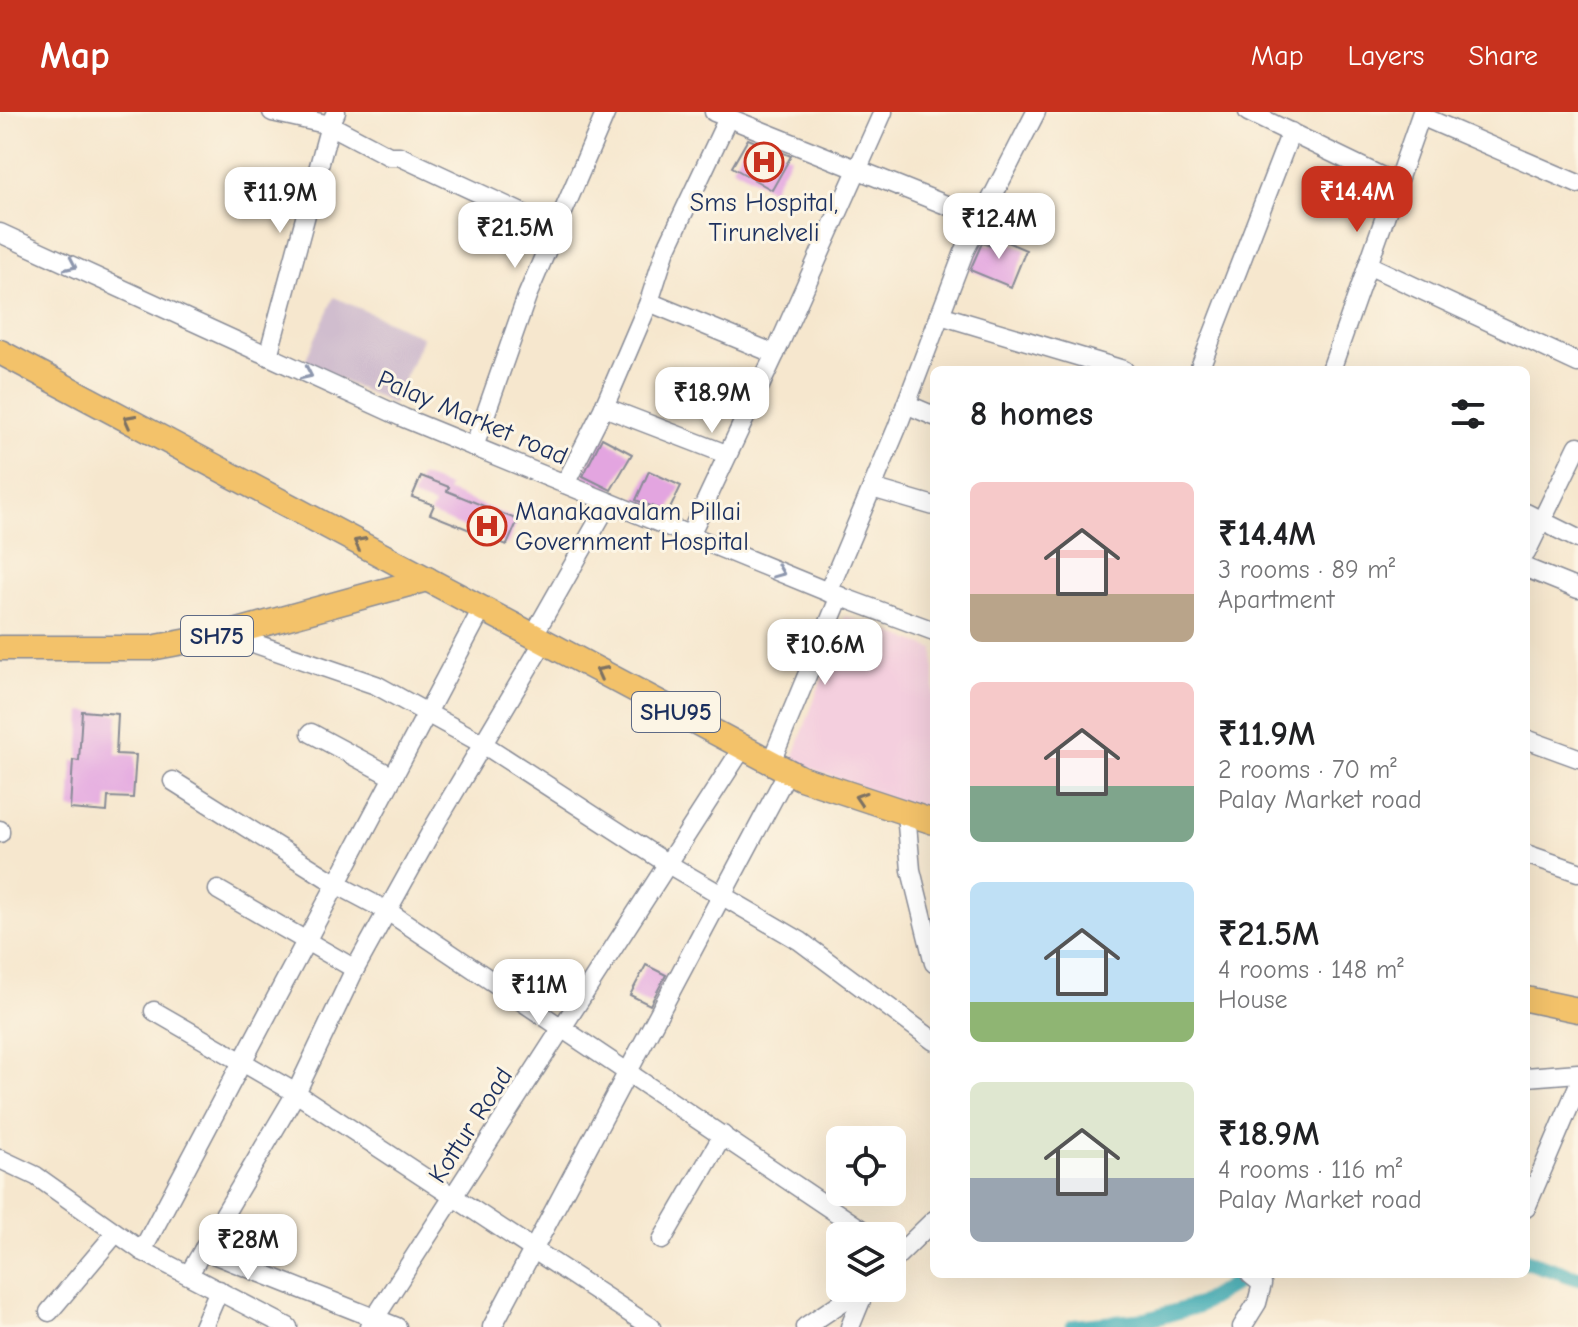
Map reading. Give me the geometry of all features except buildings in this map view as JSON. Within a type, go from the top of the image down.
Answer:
[{"type":"main road","name":"SHU95","points":[[0,352],[780,767],[930,821]]},
{"type":"main road","name":"SH75","points":[[0,648],[151,648],[227,634],[427,579]]},
{"type":"main road","points":[[1530,1000],[1578,1010]]},
{"type":"street","points":[[272,112],[333,118],[389,156],[399,156],[556,229]]},
{"type":"street","points":[[474,447],[527,296],[606,112]]},
{"type":"street","points":[[690,535],[883,112]]},
{"type":"street","points":[[492,1327],[724,897],[780,767],[834,594],[964,252],[1036,112]]},
{"type":"street","points":[[1248,112],[1397,184]]},
{"type":"street","points":[[1332,366],[1422,114],[1578,184]]},
{"type":"street","points":[[565,484],[604,407],[649,302],[665,252],[721,115],[981,219]]},
{"type":"street","points":[[268,356],[333,118]]},
{"type":"street","points":[[1201,366],[1291,132]]},
{"type":"street","name":"Palay Market road","points":[[0,233],[474,447],[834,594],[930,630]]},
{"type":"street","points":[[1368,265],[1578,363]]},
{"type":"street","points":[[649,302],[775,354]]},
{"type":"street","points":[[940,315],[1111,366]]},
{"type":"street","points":[[906,404],[930,414]]},
{"type":"street","points":[[604,407],[726,454]]},
{"type":"street","points":[[1578,446],[1534,517],[1578,539]]},
{"type":"street","points":[[872,488],[930,505]]},
{"type":"street","points":[[189,1274],[296,1093],[355,969],[483,744],[609,502]]},
{"type":"street","points":[[1530,570],[1578,589]]},
{"type":"street","points":[[142,1251],[245,1062],[482,609]]},
{"type":"street","points":[[227,634],[376,685],[483,744],[668,864],[800,941],[930,1038]]},
{"type":"street","points":[[311,733],[393,777]]},
{"type":"street","points":[[1530,740],[1578,758]]},
{"type":"street","name":"Kottur Road","points":[[372,1322],[455,1198],[743,747]]},
{"type":"street","points":[[173,781],[338,885],[389,912],[564,1026],[850,1222]]},
{"type":"street","points":[[906,813],[911,870],[930,947]]},
{"type":"street","points":[[1530,855],[1578,872]]},
{"type":"street","points":[[218,890],[355,969]]},
{"type":"street","points":[[154,1011],[296,1093],[651,1327]]},
{"type":"street","points":[[1530,1077],[1578,1073]]},
{"type":"street","points":[[1530,1199],[1578,1086]]},
{"type":"street","points":[[662,1240],[723,1135]]},
{"type":"street","points":[[0,1159],[36,1176],[142,1251],[288,1327]]},
{"type":"street","points":[[906,1244],[930,1224]]},
{"type":"street","points":[[49,1312],[115,1234]]},
{"type":"street","points":[[203,1250],[372,1322],[397,1327]]},
{"type":"street","points":[[1242,1327],[1257,1303],[1256,1279]]},
{"type":"street","points":[[203,1327],[219,1290]]},
{"type":"street","points":[[805,1327],[843,1302]]},
{"type":"street","points":[[850,1327],[859,1302]]},
{"type":"shaded area","points":[[334,297],[423,337],[393,404],[304,363]]},
{"type":"shaded area","points":[[845,616],[930,648],[930,813],[792,761]]},
{"type":"waterway","points":[[1530,1262],[1578,1278]]},
{"type":"waterway","points":[[1073,1327],[1147,1320],[1199,1305],[1244,1278]]},
{"type":"place","name":"Sms Hospital, Tirunelveli","points":[[764,162]]},
{"type":"place","name":"Manakaavalam Pillai Government Hospital","points":[[487,526]]}]
